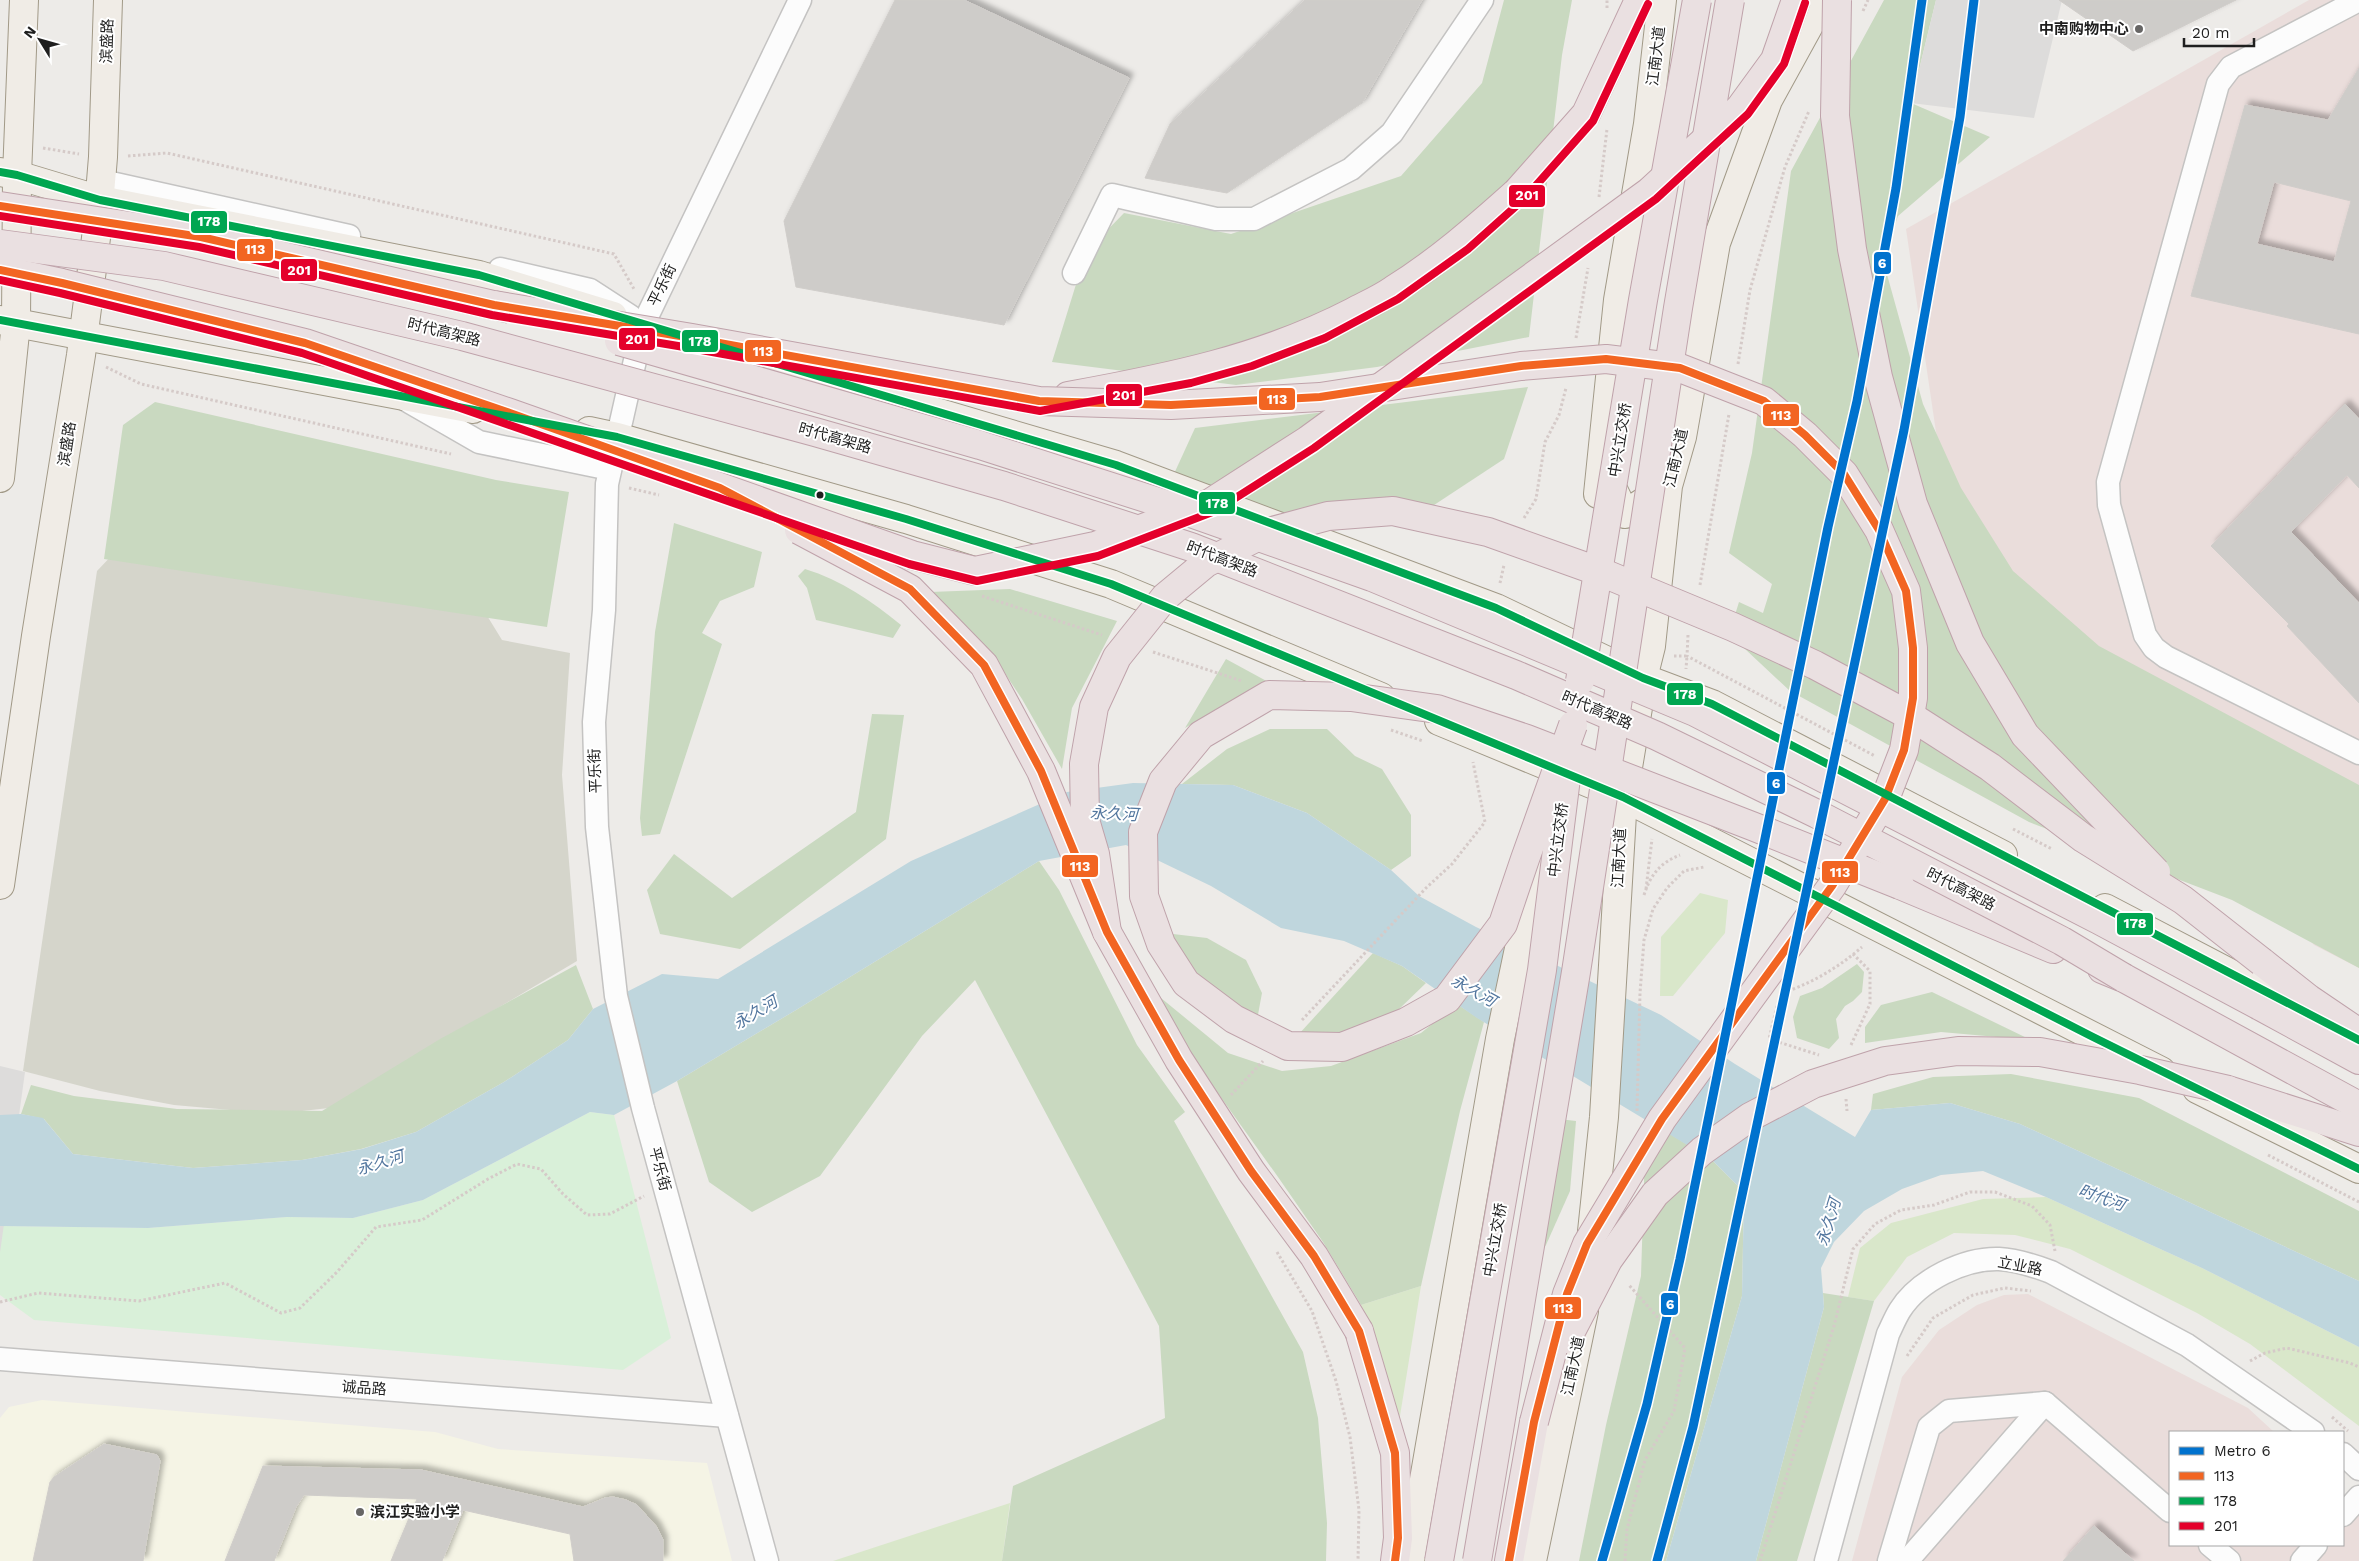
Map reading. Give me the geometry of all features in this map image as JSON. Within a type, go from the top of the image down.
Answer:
[{"type":"highway","points":[[1039,401],[1189,373],[1249,356],[1320,329],[1392,291],[1462,241],[1517,192],[1586,114],[1639,0]]},
{"type":"highway","name":"中兴立交桥","points":[[1438,1561],[1542,970],[1573,725],[1642,300],[1697,0]]},
{"type":"highway","points":[[1476,1561],[1576,972],[1678,308],[1730,0]]},
{"type":"highway","points":[[0,270],[62,283],[305,343],[912,555],[975,571],[1095,546],[1210,503],[1308,440],[1649,192],[1740,108],[1775,60],[1796,0]]},
{"type":"highway","points":[[1836,0],[1835,116],[1852,248],[1878,377],[1913,504],[1970,643],[2025,735],[2183,900]]},
{"type":"highway","points":[[0,206],[201,237],[494,305],[980,445],[1174,508],[1372,577],[1695,712],[2099,920],[2359,1060]]},
{"type":"highway","name":"时代高架路","points":[[0,244],[164,266],[462,336],[815,432],[1004,486],[1191,547],[1516,675],[1657,736],[2062,941],[2124,978],[2359,1106]]},
{"type":"highway","points":[[494,305],[692,338],[1039,401],[1171,406],[1320,397],[1521,366],[1606,359],[1680,368],[1764,401],[1805,435],[1844,474],[1879,530],[1906,591],[1913,648],[1913,698],[1904,750],[1885,799],[1832,886],[1662,1119],[1587,1244],[1567,1294],[1534,1422],[1508,1561]]},
{"type":"highway","points":[[720,488],[910,589],[984,665],[1041,771],[1107,932],[1179,1060],[1251,1171],[1314,1256],[1359,1331],[1395,1453],[1398,1538],[1394,1561]]},
{"type":"highway","points":[[1107,932],[1095,854],[1085,820],[1084,764],[1094,707],[1117,656],[1165,597],[1206,563],[1265,533],[1328,516],[1393,511],[1488,532],[1603,573],[1733,627],[1814,665],[1912,717],[1990,767],[2083,838],[2183,900],[2309,999],[2359,1033]]},
{"type":"highway","points":[[1573,725],[1566,743],[1563,752],[1551,788],[1525,859],[1503,924],[1447,999],[1406,1022],[1342,1047],[1288,1046],[1234,1020],[1186,983],[1161,944],[1144,896],[1143,832],[1163,781],[1201,735],[1269,695],[1351,696],[1437,709],[1527,738],[1554,749],[1563,752],[1653,787],[1807,848],[2124,978]]},
{"type":"highway","points":[[1534,1422],[1568,1336],[1608,1260],[1655,1194],[1702,1151],[1750,1117],[1813,1084],[1885,1061],[1940,1053],[1958,1051],[2040,1052],[2140,1070],[2228,1090],[2359,1132]]},
{"type":"main road","points":[[0,478],[8,322],[8,174],[24,0]]},
{"type":"main road","name":"滨盛路","points":[[0,885],[36,636],[84,335],[101,191],[108,0]]},
{"type":"main road","name":"江南大道","points":[[1410,1561],[1500,1039],[1540,847],[1562,770],[1574,644],[1602,467],[1618,300],[1648,124],[1662,0]]},
{"type":"main road","name":"江南大道","points":[[1532,1561],[1583,1317],[1604,1118],[1623,796],[1643,678],[1651,646],[1668,486],[1682,437],[1716,243],[1768,100],[1823,0]]},
{"type":"main road","points":[[8,174],[101,191],[479,274],[643,326],[1116,465],[1496,608],[1643,678],[1712,704],[2359,1040]]},
{"type":"main road","points":[[8,322],[617,437],[906,519],[1111,584],[1623,796],[2091,1036],[2359,1169]]},
{"type":"main road","points":[[1602,467],[1626,514],[1668,486]]},
{"type":"street","name":"平乐街","points":[[767,1561],[643,1108],[616,996],[597,827],[594,722],[604,610],[607,484],[643,326],[800,0]]},
{"type":"street","points":[[1074,274],[1112,195],[1216,220],[1254,218],[1351,169],[1392,133],[1482,0]]},
{"type":"street","points":[[2359,0],[2231,67],[2218,84],[2108,482],[2109,505],[2145,635],[2154,648],[2166,656],[2359,752]]},
{"type":"street","points":[[396,395],[479,442],[610,469]]},
{"type":"street","name":"立业路","points":[[1826,1561],[1888,1334],[1901,1309],[1921,1288],[1945,1272],[1968,1263],[1999,1259],[2030,1265],[2051,1272],[2187,1345],[2312,1431]]},
{"type":"street","name":"诚品路","points":[[0,1359],[727,1416]]},
{"type":"street","points":[[1907,1561],[2045,1403]]},
{"type":"street","points":[[1889,1561],[1929,1427],[1949,1410],[2045,1403],[2169,1510]]},
{"type":"street","points":[[2348,1444],[2359,1469]]},
{"type":"street","points":[[2344,1514],[2359,1497]]},
{"type":"street","points":[[2211,1546],[2229,1561]]},
{"type":"street","points":[[2302,1561],[2315,1546]]},
{"type":"path","points":[[1607,0],[1607,10]]},
{"type":"path","points":[[1599,198],[1607,124]]},
{"type":"path","points":[[1574,345],[1589,262]]},
{"type":"path","points":[[1521,522],[1536,499],[1545,442],[1560,415],[1567,382]]},
{"type":"path","points":[[1496,608],[1506,556]]},
{"type":"path","points":[[1350,969],[1426,888],[1452,864],[1485,822],[1472,757],[1472,735]]},
{"type":"path","points":[[1644,896],[1653,873],[1660,865],[1682,855],[1689,856]]},
{"type":"path","points":[[1636,1120],[1640,993],[1644,940],[1653,909],[1667,888],[1684,871],[1706,866]]},
{"type":"path","points":[[1853,942],[1871,951]]},
{"type":"path","points":[[1780,994],[1802,986],[1840,965],[1862,946]]},
{"type":"path","points":[[1850,1046],[1870,1004],[1870,971],[1854,954]]},
{"type":"path","points":[[1778,1003],[1770,1039],[1824,1057]]},
{"type":"path","points":[[1845,1092],[1847,1111]]},
{"type":"path","points":[[2261,1152],[2359,1202]]},
{"type":"path","points":[[0,1302],[38,1293],[139,1300],[225,1283],[281,1313],[300,1308],[337,1272],[376,1228],[422,1220],[488,1179],[517,1164],[540,1169],[563,1194],[587,1215],[610,1214],[664,1185]]},
{"type":"path","points":[[1625,1561],[1628,1529],[1645,1460],[1674,1411],[1685,1348],[1628,1284]]},
{"type":"path","points":[[1907,1357],[1933,1318],[1973,1295],[2005,1288],[2033,1291]]},
{"type":"path","points":[[2253,1368],[2245,1363],[2265,1353],[2287,1348],[2350,1363],[2359,1368]]},
{"type":"path","points":[[2327,1412],[2339,1431]]},
{"type":"shaded area","points":[[1936,0],[2062,0],[2034,118],[1911,103]]},
{"type":"shaded area","points":[[2309,0],[2359,0],[2359,968],[2314,945],[1944,486],[1906,229]]},
{"type":"shaded area","points":[[135,531],[454,562],[502,640],[570,653],[562,775],[577,961],[329,1108],[275,1114],[174,1105],[100,1091],[23,1071],[97,571]]},
{"type":"shaded area","points":[[0,1066],[25,1072],[0,1253]]},
{"type":"shaded area","points":[[2028,1294],[2248,1408],[2273,1431],[2169,1431],[2169,1546],[2344,1546],[2344,1495],[2359,1508],[2359,1561],[1852,1561],[1902,1377],[1939,1330],[1977,1305],[2004,1295]]},
{"type":"shaded area","name":"滨江实验小学","points":[[42,1400],[435,1432],[498,1449],[707,1463],[732,1561],[0,1561],[0,1418],[9,1407]]},
{"type":"green space","points":[[1504,0],[1572,0],[1562,55],[1529,337],[1377,367],[1236,385],[1052,362],[1086,252],[1124,213],[1231,234],[1401,176],[1482,83]]},
{"type":"green space","points":[[1884,0],[1936,0],[1911,103],[1990,137],[1898,216],[1883,260],[1923,404],[1961,488],[2013,571],[2099,646],[2359,785],[2359,968],[2232,900],[2029,822],[1790,691],[1729,634],[1739,602],[1763,613],[1772,584],[1729,553],[1752,453],[1791,171]]},
{"type":"green space","points":[[1528,387],[1504,459],[1428,509],[1274,516],[1173,476],[1195,428]]},
{"type":"green space","points":[[155,402],[496,480],[569,492],[547,627],[104,559],[123,425]]},
{"type":"green space","points":[[674,523],[762,552],[754,587],[720,601],[702,633],[722,644],[660,834],[642,836],[640,818],[655,632]]},
{"type":"green space","points":[[805,569],[844,585],[890,616],[901,625],[893,638],[816,620],[807,588],[798,576]]},
{"type":"green space","points":[[1010,589],[1117,621],[1072,708],[1062,769],[1022,699],[996,660],[930,592]]},
{"type":"green space","points":[[1226,659],[1285,691],[1229,702],[1185,728]]},
{"type":"green space","points":[[872,714],[904,715],[886,839],[740,949],[660,934],[647,890],[674,854],[732,898],[856,812]]},
{"type":"green space","points":[[1270,729],[1327,729],[1355,756],[1382,769],[1411,815],[1411,856],[1391,870],[1307,813],[1233,785],[1182,784],[1227,749]]},
{"type":"green space","points":[[1039,861],[1059,890],[1137,1045],[1185,1112],[1174,1121],[1303,1352],[1318,1418],[1327,1523],[1326,1561],[1002,1561],[1013,1486],[1165,1418],[1159,1326],[975,980],[922,1036],[820,1176],[752,1212],[709,1182],[677,1081]]},
{"type":"green space","points":[[1700,893],[1728,900],[1725,933],[1673,996],[1660,996],[1661,937]]},
{"type":"green space","points":[[1173,934],[1207,938],[1246,960],[1262,993],[1257,1020],[1234,1016],[1164,943]]},
{"type":"green space","points":[[1373,953],[1402,966],[1426,983],[1396,1012],[1325,1039],[1299,1034]]},
{"type":"green space","points":[[1857,964],[1864,972],[1862,992],[1845,1006],[1836,1019],[1839,1038],[1829,1049],[1797,1038],[1793,1017],[1800,996],[1822,988]]},
{"type":"green space","points":[[576,965],[593,1009],[568,1040],[504,1082],[416,1132],[361,1149],[302,1160],[193,1168],[73,1154],[44,1119],[21,1114],[31,1085],[74,1096],[177,1109],[322,1111],[440,1039]]},
{"type":"green space","points":[[1146,978],[1161,998],[1228,1053],[1282,1071],[1331,1066],[1421,1033],[1457,1004],[1484,1022],[1460,1111],[1421,1286],[1361,1305],[1323,1242],[1174,1032]]},
{"type":"green space","points":[[1932,992],[2031,1040],[1941,1032],[1865,1043],[1865,1027],[1881,1005]]},
{"type":"green space","points":[[2011,1074],[2139,1098],[2359,1211],[2359,1281],[2020,1124],[1950,1103],[1871,1110],[1873,1094],[1933,1077]]},
{"type":"green space","points":[[590,1112],[614,1115],[671,1338],[623,1370],[34,1320],[0,1295],[0,1226],[148,1228],[287,1217],[353,1218],[423,1200]]},
{"type":"green space","points":[[1559,1119],[1576,1121],[1570,1191],[1546,1245],[1538,1257]]},
{"type":"green space","points":[[1646,1119],[1712,1160],[1744,1192],[1742,1296],[1666,1561],[1579,1561],[1606,1425],[1641,1276]]},
{"type":"green space","points":[[2046,1197],[2202,1268],[2359,1347],[2359,1426],[2250,1344],[2197,1313],[2070,1249],[2015,1235],[1954,1233],[1907,1257],[1874,1301],[1848,1297],[1860,1248],[1891,1223],[1983,1199]]},
{"type":"green space","points":[[1421,1286],[1399,1422],[1379,1351],[1361,1305]]},
{"type":"green space","points":[[1823,1293],[1874,1301],[1797,1561],[1756,1561],[1824,1307]]},
{"type":"green space","points":[[1010,1503],[1002,1561],[833,1561]]},
{"type":"water","points":[[1133,783],[1233,785],[1307,813],[1391,870],[1419,896],[1476,927],[1661,1015],[1735,1064],[1855,1137],[1871,1110],[1950,1103],[2020,1124],[2359,1281],[2359,1347],[2202,1268],[2046,1197],[1983,1171],[1941,1175],[1902,1189],[1864,1211],[1834,1242],[1821,1268],[1824,1307],[1756,1561],[1666,1561],[1742,1296],[1744,1192],[1712,1160],[1477,1018],[1402,966],[1344,941],[1281,928],[1211,886],[1126,845],[1039,861],[677,1081],[614,1115],[590,1112],[423,1200],[353,1218],[287,1217],[148,1228],[0,1226],[0,1115],[21,1114],[43,1118],[73,1154],[193,1168],[302,1160],[362,1149],[416,1132],[504,1082],[568,1040],[593,1009],[662,974],[718,979],[911,861],[1067,792]]},
{"type":"building","points":[[895,0],[964,0],[1129,78],[1004,325],[796,287],[784,221]]},
{"type":"building","points":[[1305,0],[1422,0],[1362,103],[1227,193],[1145,178],[1170,124]]},
{"type":"building","name":"中南购物中心","points":[[2059,0],[2236,0],[2133,51]]},
{"type":"building","points":[[2359,68],[2359,334],[2191,296],[2245,105],[2328,120]],"holes":[[[2274,182],[2351,201],[2334,262],[2257,244]]]},
{"type":"building","points":[[2345,404],[2359,419],[2359,488],[2347,475],[2291,532],[2359,603],[2359,703],[2287,626],[2289,624],[2211,546]]},
{"type":"building","points":[[104,1444],[157,1455],[160,1461],[143,1561],[33,1561],[50,1482],[54,1477]]},
{"type":"building","points":[[263,1466],[421,1470],[583,1507],[605,1498],[613,1497],[626,1500],[637,1505],[656,1526],[663,1540],[663,1561],[574,1561],[570,1534],[463,1510],[442,1561],[391,1561],[417,1499],[304,1495],[296,1507],[274,1561],[225,1561]]},
{"type":"building","points":[[2094,1526],[2134,1561],[2063,1561]]},
{"type":"metro line","name":"6","points":[[1602,1561],[1647,1404],[1680,1259],[1828,527],[1857,401],[1896,188],[1922,0]]},
{"type":"metro line","name":"6","points":[[1657,1561],[1693,1427],[1904,430],[1960,117],[1974,0]]},
{"type":"transit line","name":"201","points":[[0,280],[302,353],[909,564],[977,581],[1098,556],[1215,511],[1314,448],[1656,199],[1748,114],[1784,64],[1805,3]]},
{"type":"transit line","name":"201","points":[[0,216],[199,247],[492,315],[690,348],[1040,411],[1191,383],[1252,366],[1325,338],[1398,299],[1468,249],[1524,199],[1593,121],[1648,4]]},
{"type":"transit line","name":"178","points":[[0,172],[17,175],[100,200],[479,275],[1116,465],[1496,608],[1643,678],[1712,704],[2359,1040]]},
{"type":"transit line","name":"113","points":[[0,206],[201,237],[494,305],[692,338],[1039,401],[1171,405],[1320,397],[1521,366],[1606,359],[1680,368],[1764,401],[1805,435],[1844,474],[1879,530],[1906,591],[1913,648],[1913,698],[1904,750],[1885,799],[1832,886],[1662,1119],[1587,1244],[1567,1294],[1534,1422],[1509,1561]]},
{"type":"transit line","name":"113","points":[[0,270],[62,283],[305,343],[510,413],[720,488],[910,589],[984,665],[1041,771],[1107,932],[1179,1060],[1251,1171],[1314,1256],[1359,1331],[1395,1453],[1398,1538],[1395,1561]]},
{"type":"transit line","name":"178","points":[[0,320],[617,437],[906,519],[1111,584],[1623,797],[2091,1036],[2359,1169]]},
{"type":"place","name":"中南购物中心","points":[[2139,29]]},
{"type":"place","name":"滨江实验小学","points":[[360,1512]]},
{"type":"water label","name":"永久河","points":[[1114,813]]},
{"type":"water label","name":"永久河","points":[[1474,990]]},
{"type":"water label","name":"永久河","points":[[755,1012]]},
{"type":"water label","name":"永久河","points":[[380,1162]]},
{"type":"water label","name":"时代河","points":[[2102,1197]]},
{"type":"water label","name":"永久河","points":[[1828,1222]]}]
